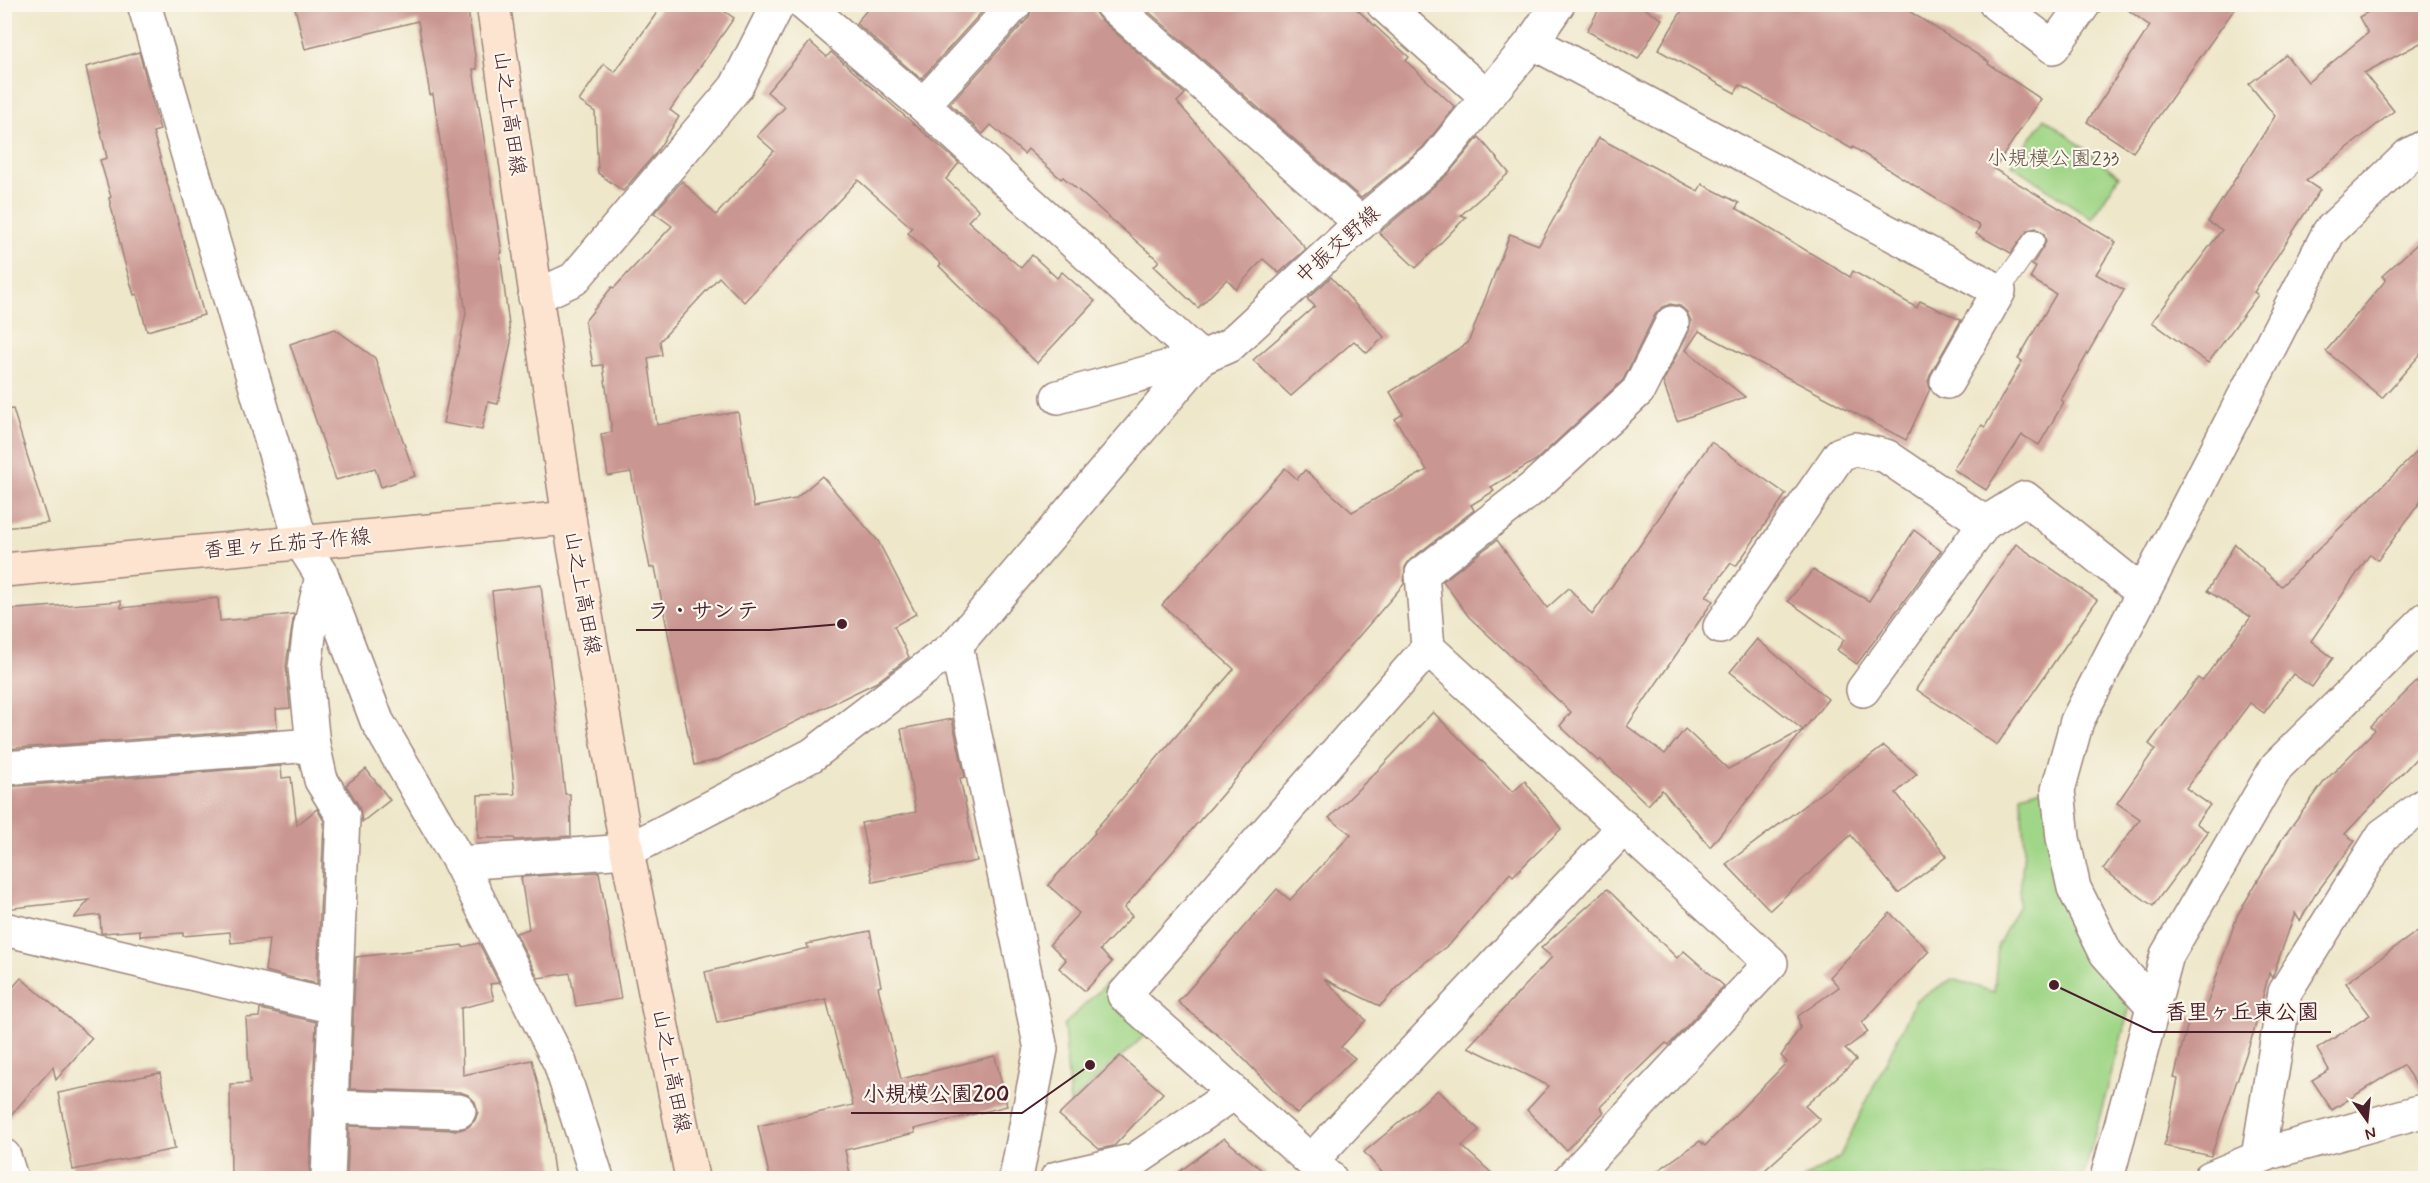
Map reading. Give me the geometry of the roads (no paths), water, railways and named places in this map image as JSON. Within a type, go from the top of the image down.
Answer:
[{"type":"street","points":[[144,4],[301,542],[322,576],[377,721],[460,863],[560,1063],[597,1179]]},
{"type":"street","name":"山之上高田線","points":[[493,4],[569,518],[627,851],[692,1179]]},
{"type":"street","points":[[535,297],[574,279],[736,87],[778,4]]},
{"type":"street","points":[[460,863],[627,851],[812,754],[956,645],[1201,358],[923,105],[804,4]]},
{"type":"street","points":[[923,105],[1015,4]]},
{"type":"street","points":[[1111,4],[1361,224]]},
{"type":"street","points":[[1383,4],[1487,97]]},
{"type":"street","name":"中振交野線","points":[[1058,397],[1201,358],[1230,345],[1361,224],[1436,160],[1532,42],[1558,4]]},
{"type":"street","points":[[1996,4],[2053,47],[2084,4]]},
{"type":"street","points":[[1532,42],[1999,291],[1947,382]]},
{"type":"street","points":[[2153,1006],[2106,953],[2074,888],[2063,838],[2058,790],[2078,721],[2328,232],[2409,154],[2426,146]]},
{"type":"street","points":[[1571,1179],[1771,963],[1428,648],[1422,574],[1533,488],[1638,391],[1672,322]]},
{"type":"street","points":[[1720,627],[1840,454],[1855,449],[1886,456],[1985,523]]},
{"type":"street","points":[[1863,690],[1985,523],[2025,498],[2143,593]]},
{"type":"street","name":"香里ヶ丘茄子作線","points":[[4,570],[569,518]]},
{"type":"street","points":[[322,576],[304,668],[313,745],[321,780],[343,816],[328,1179]]},
{"type":"street","points":[[2107,1179],[2167,955],[2277,766],[2426,619]]},
{"type":"street","points":[[956,645],[1041,1049],[1016,1179]]},
{"type":"street","points":[[1428,648],[1124,995],[1320,1170],[1624,827]]},
{"type":"street","points":[[4,768],[313,745]]},
{"type":"street","points":[[2258,1157],[2284,992],[2383,835],[2426,804]]},
{"type":"street","points":[[4,929],[334,1007]]},
{"type":"street","points":[[1057,1179],[1135,1160],[1234,1093]]},
{"type":"street","points":[[330,1107],[459,1111]]},
{"type":"street","points":[[2210,1179],[2272,1152],[2426,1110]]},
{"type":"street","points":[[4,1156],[11,1179]]},
{"type":"lane","points":[[1999,291],[2034,240]]},
{"type":"place","name":"ラ・サンテ","points":[[842,624]]},
{"type":"place","name":"香里ヶ丘東公園","points":[[2054,985]]},
{"type":"place","name":"小規模公園200","points":[[1090,1065]]},
{"type":"park label","name":"小規模公園233","points":[[2053,159]]}]
